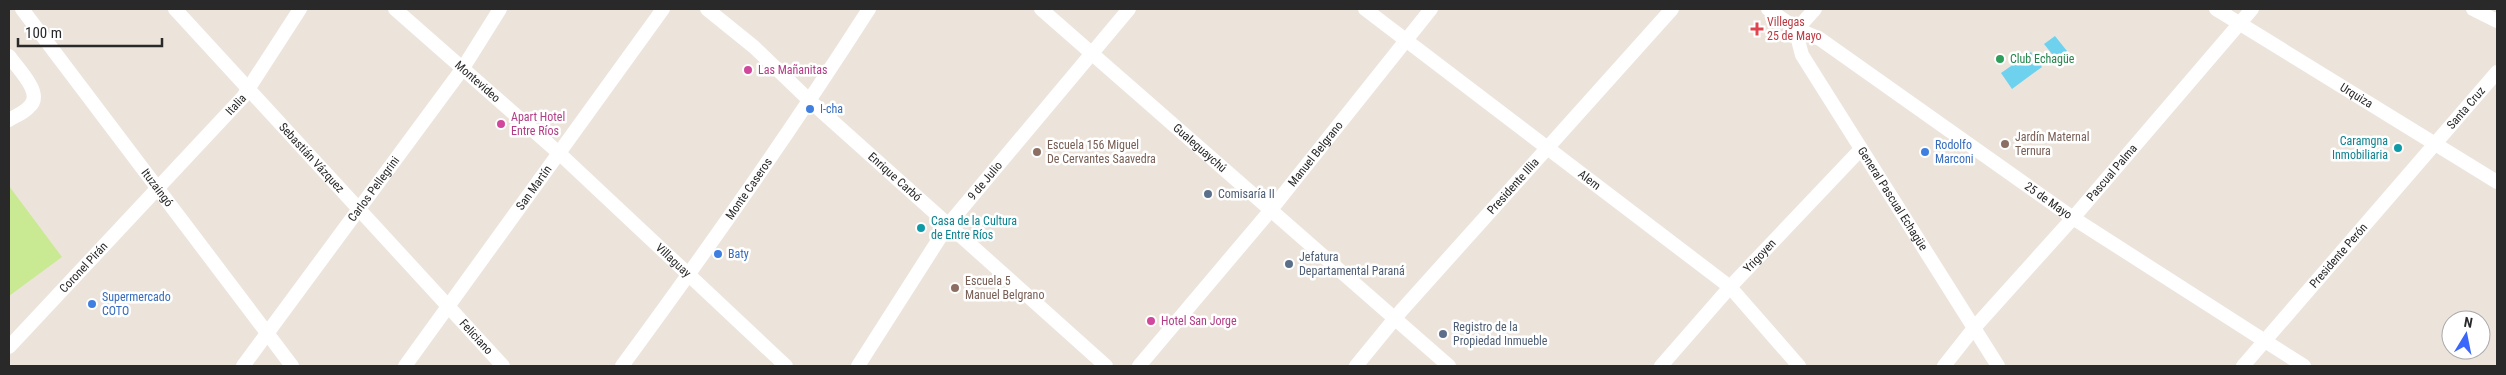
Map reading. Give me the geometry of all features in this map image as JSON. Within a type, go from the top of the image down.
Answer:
[{"type":"street","name":"Ituzaingó","points":[[22,9],[292,366]]},
{"type":"street","name":"Sebastián Vázquez","points":[[175,9],[450,307]]},
{"type":"street","name":"Italia","points":[[158,187],[249,88],[300,9]]},
{"type":"street","name":"Montevideo","points":[[395,9],[560,154]]},
{"type":"street","name":"Carlos Pellegrini","points":[[243,366],[463,68],[500,9]]},
{"type":"street","name":"San Martín","points":[[405,366],[450,307],[663,9]]},
{"type":"street","name":"Enrique Carbó","points":[[707,9],[754,47],[810,101],[1106,366]]},
{"type":"street","name":"Monte Caseros","points":[[622,366],[689,275],[810,101],[869,9]]},
{"type":"street","name":"Gualeguaychú","points":[[1041,9],[1270,212],[1448,366]]},
{"type":"street","name":"9 de Julio","points":[[858,366],[948,225],[1129,9]]},
{"type":"street","name":"Alem","points":[[1365,9],[1730,287],[1799,366]]},
{"type":"street","name":"Manuel Belgrano","points":[[1139,366],[1270,212],[1431,9]]},
{"type":"street","name":"Presidente Illia","points":[[1356,366],[1394,320],[1546,148],[1672,9]]},
{"type":"street","name":"25 de Mayo","points":[[1768,9],[1797,29],[1820,39],[2073,218],[2304,366]]},
{"type":"street","name":"25 de Mayo","points":[[1781,9],[1797,29]]},
{"type":"street","points":[[1797,29],[1816,9]]},
{"type":"street","name":"Urquiza","points":[[2216,9],[2497,182]]},
{"type":"street","name":"Pascual Palma","points":[[1944,366],[1974,328],[2073,218],[2252,9]]},
{"type":"street","points":[[2473,9],[2497,21]]},
{"type":"street","name":"General Pascual Echagüe","points":[[1797,29],[1802,54],[1998,366]]},
{"type":"street","points":[[9,56],[33,90],[33,103],[9,120]]},
{"type":"street","name":"Santa Cruz","points":[[2435,144],[2497,72]]},
{"type":"street","name":"Presidente Perón","points":[[2243,366],[2435,144]]},
{"type":"street","name":"Yrigoyen","points":[[1661,366],[1730,287],[1862,149]]},
{"type":"street","name":"Villaguay","points":[[560,154],[786,366]]},
{"type":"street","name":"Coronel Pirán","points":[[9,347],[158,187]]},
{"type":"street","name":"Feliciano","points":[[450,307],[504,366]]},
{"type":"green space","points":[[9,186],[62,257],[9,296]]},
{"type":"water","points":[[2055,36],[2067,51],[2056,59],[2044,44]]},
{"type":"water","points":[[2031,52],[2042,67],[2012,89],[2001,73]]},
{"type":"place","name":"Villegas 25 de Mayo","points":[[1757,29]]},
{"type":"place","name":"Club Echagüe","points":[[2000,59]]},
{"type":"place","name":"Las Mañanitas","points":[[748,70]]},
{"type":"place","name":"I-cha","points":[[810,109]]},
{"type":"place","name":"Apart Hotel Entre Ríos","points":[[501,124]]},
{"type":"place","name":"Jardín Maternal Ternura","points":[[2005,144]]},
{"type":"place","name":"Caramgna Inmobiliaria","points":[[2398,148]]},
{"type":"place","name":"Escuela 156 Miguel De Cervantes Saavedra","points":[[1037,152]]},
{"type":"place","name":"Rodolfo Marconi","points":[[1925,152]]},
{"type":"place","name":"Comisaría II","points":[[1208,194]]},
{"type":"place","name":"Casa de la Cultura de Entre Ríos","points":[[921,228]]},
{"type":"place","name":"Baty","points":[[718,254]]},
{"type":"place","name":"Jefatura Departamental Paraná","points":[[1289,264]]},
{"type":"place","name":"Escuela 5 Manuel Belgrano","points":[[955,288]]},
{"type":"place","name":"Supermercado COTO","points":[[92,304]]},
{"type":"place","name":"Hotel San Jorge","points":[[1151,321]]},
{"type":"place","name":"Registro de la Propiedad Inmueble","points":[[1443,334]]}]
